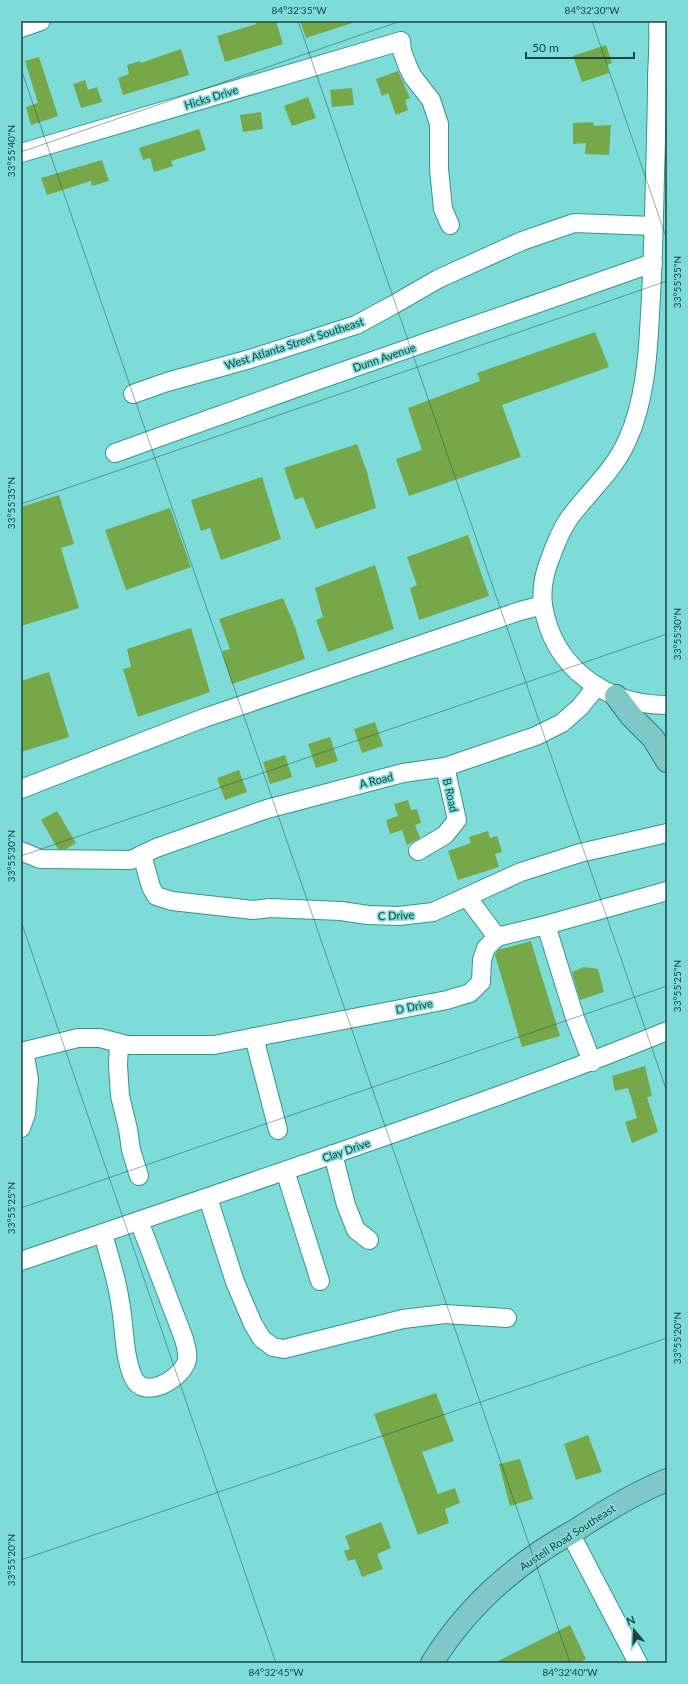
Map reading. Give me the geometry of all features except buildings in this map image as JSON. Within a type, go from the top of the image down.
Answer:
[{"type":"main road","points":[[616,696],[631,716],[653,738],[667,762]]},
{"type":"main road","name":"Austell Road Southeast","points":[[435,1661],[461,1623],[492,1590],[540,1551],[570,1534],[616,1504],[667,1480]]},
{"type":"street","points":[[21,28],[41,21]]},
{"type":"street","points":[[658,21],[653,263],[648,358],[641,400],[627,441],[604,478],[569,519],[557,539],[542,584],[543,605],[550,631],[560,652],[580,673],[597,686],[616,696],[645,704],[667,705]]},
{"type":"street","name":"Hicks Drive","points":[[21,154],[401,41],[402,51],[408,67],[413,77],[431,100],[439,124],[439,169],[443,209],[450,226]]},
{"type":"street","name":"West Atlanta Street Southeast","points":[[134,394],[167,382],[250,359],[356,325],[438,279],[522,241],[574,223],[654,226]]},
{"type":"street","name":"Dunn Avenue","points":[[115,453],[653,263]]},
{"type":"street","points":[[21,789],[204,718],[520,611],[543,605]]},
{"type":"street","name":"A Road","points":[[21,851],[40,859],[131,860],[156,848],[267,809],[403,773],[445,767],[536,736],[562,722],[580,707],[597,686]]},
{"type":"street","name":"B Road","points":[[418,851],[445,835],[457,820],[445,767]]},
{"type":"street","name":"C Drive","points":[[142,855],[151,887],[156,896],[172,901],[253,910],[270,908],[341,910],[368,915],[399,916],[433,912],[521,872],[580,853],[667,833]]},
{"type":"street","points":[[467,897],[497,937],[546,925],[667,891]]},
{"type":"street","points":[[546,925],[575,1018],[592,1062]]},
{"type":"street","name":"D Drive","points":[[22,1052],[78,1038],[100,1038],[127,1045],[214,1045],[447,1000],[470,992],[481,982],[482,960],[486,948],[497,937]]},
{"type":"street","name":"Clay Drive","points":[[21,1261],[208,1198],[507,1093],[592,1062],[667,1031]]},
{"type":"street","points":[[254,1037],[278,1130]]},
{"type":"street","points":[[119,1043],[118,1071],[120,1096],[128,1129],[131,1150],[139,1176]]},
{"type":"street","points":[[21,1128],[26,1114],[29,1079],[22,1052]]},
{"type":"street","points":[[333,1154],[346,1205],[356,1230],[369,1240]]},
{"type":"street","points":[[285,1171],[320,1281]]},
{"type":"street","points":[[208,1198],[235,1282],[253,1324],[262,1339],[273,1347],[284,1349],[410,1318],[445,1314],[507,1318]]},
{"type":"street","points":[[103,1234],[120,1302],[126,1353],[133,1379],[141,1385],[151,1388],[162,1386],[178,1376],[187,1363],[187,1353],[184,1339],[139,1221]]},
{"type":"street","points":[[570,1534],[638,1663]]}]
